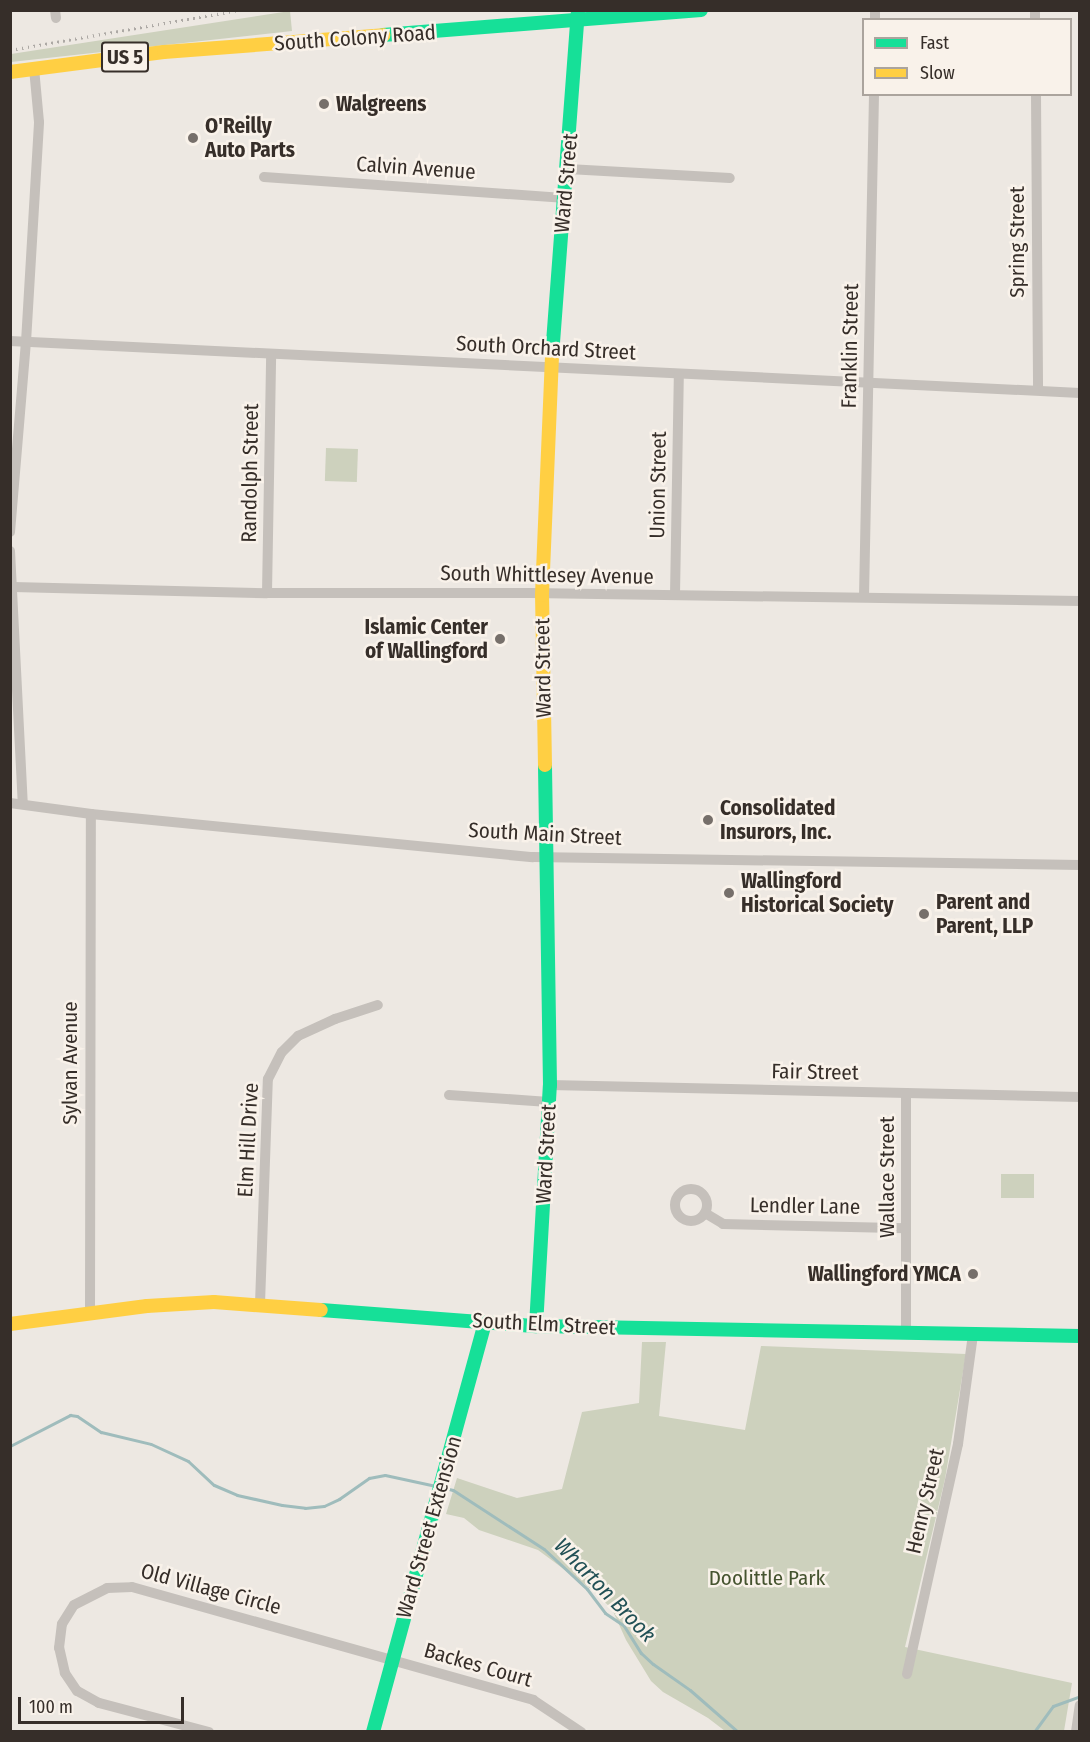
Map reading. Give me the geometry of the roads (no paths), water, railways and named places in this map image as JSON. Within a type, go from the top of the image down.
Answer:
[{"type":"main road","name":"South Colony Road","points":[[10,72],[164,52],[578,16],[701,10]]},
{"type":"main road","name":"Ward Street","points":[[536,1326],[550,1086],[542,595],[551,366],[566,198],[578,16]]},
{"type":"main road","name":"South Elm Street","points":[[10,1324],[90,1312],[182,1303],[260,1304],[536,1326],[1080,1336]]},
{"type":"main road","name":"Ward Street Extension","points":[[373,1731],[485,1322]]},
{"type":"street","points":[[10,532],[26,342],[39,122],[34,68]]},
{"type":"street","name":"Franklin Street","points":[[864,597],[874,96]]},
{"type":"street","name":"Spring Street","points":[[1036,96],[1038,390]]},
{"type":"street","points":[[568,169],[730,178]]},
{"type":"street","name":"Calvin Avenue","points":[[264,177],[566,198]]},
{"type":"street","name":"South Orchard Street","points":[[10,341],[1080,393]]},
{"type":"street","name":"Randolph Street","points":[[267,593],[271,354]]},
{"type":"street","name":"Union Street","points":[[675,596],[679,375]]},
{"type":"street","points":[[10,551],[23,804]]},
{"type":"street","name":"South Whittlesey Avenue","points":[[13,587],[267,593],[864,597],[1080,601]]},
{"type":"street","name":"South Main Street","points":[[10,803],[91,814],[546,857],[1080,865]]},
{"type":"street","name":"Sylvan Avenue","points":[[90,1312],[91,814]]},
{"type":"street","name":"Elm Hill Drive","points":[[260,1304],[268,1079],[282,1053],[298,1036],[335,1019],[378,1005]]},
{"type":"street","name":"Fair Street","points":[[550,1086],[1080,1097]]},
{"type":"street","name":"Wallace Street","points":[[906,1093],[906,1333]]},
{"type":"street","points":[[449,1095],[549,1102]]},
{"type":"street","name":"Lendler Lane","points":[[705,1213],[723,1224],[906,1228]]},
{"type":"street","name":"Henry Street","points":[[907,1674],[958,1444],[973,1335]]},
{"type":"street","name":"Old Village Circle","points":[[209,1731],[99,1703],[77,1691],[65,1673],[59,1648],[58,1636],[67,1613],[84,1598],[95,1592],[107,1588],[132,1587],[392,1660]]},
{"type":"street","name":"Backes Court","points":[[392,1660],[533,1700],[581,1731]]},
{"type":"street","points":[[1076,1731],[1079,1706]]},
{"type":"waterway","name":"Wharton Brook","points":[[10,1446],[70,1415],[77,1416],[101,1432],[151,1444],[188,1461],[214,1485],[237,1495],[282,1505],[305,1508],[324,1506],[339,1499],[369,1478],[385,1475],[436,1486]]},
{"type":"waterway","name":"Wharton Brook","points":[[445,1488],[453,1490],[544,1549],[587,1589],[605,1613],[624,1626],[641,1653],[690,1690],[738,1732]]},
{"type":"waterway","name":"Wharton Brook","points":[[1034,1732],[1053,1706],[1080,1696]]},
{"type":"railway","points":[[10,50],[240,10]]},
{"type":"place","name":"Walgreens","points":[[324,104]]},
{"type":"place","name":"O'Reilly Auto Parts","points":[[193,138]]},
{"type":"place","name":"Islamic Center of Wallingford","points":[[500,639]]},
{"type":"place","name":"Consolidated Insurors, Inc.","points":[[708,820]]},
{"type":"place","name":"Wallingford Historical Society","points":[[729,893]]},
{"type":"place","name":"Parent and Parent, LLP","points":[[924,914]]},
{"type":"place","name":"Wallingford YMCA","points":[[973,1274]]},
{"type":"park label","name":"Doolittle Park","points":[[767,1578]]}]
